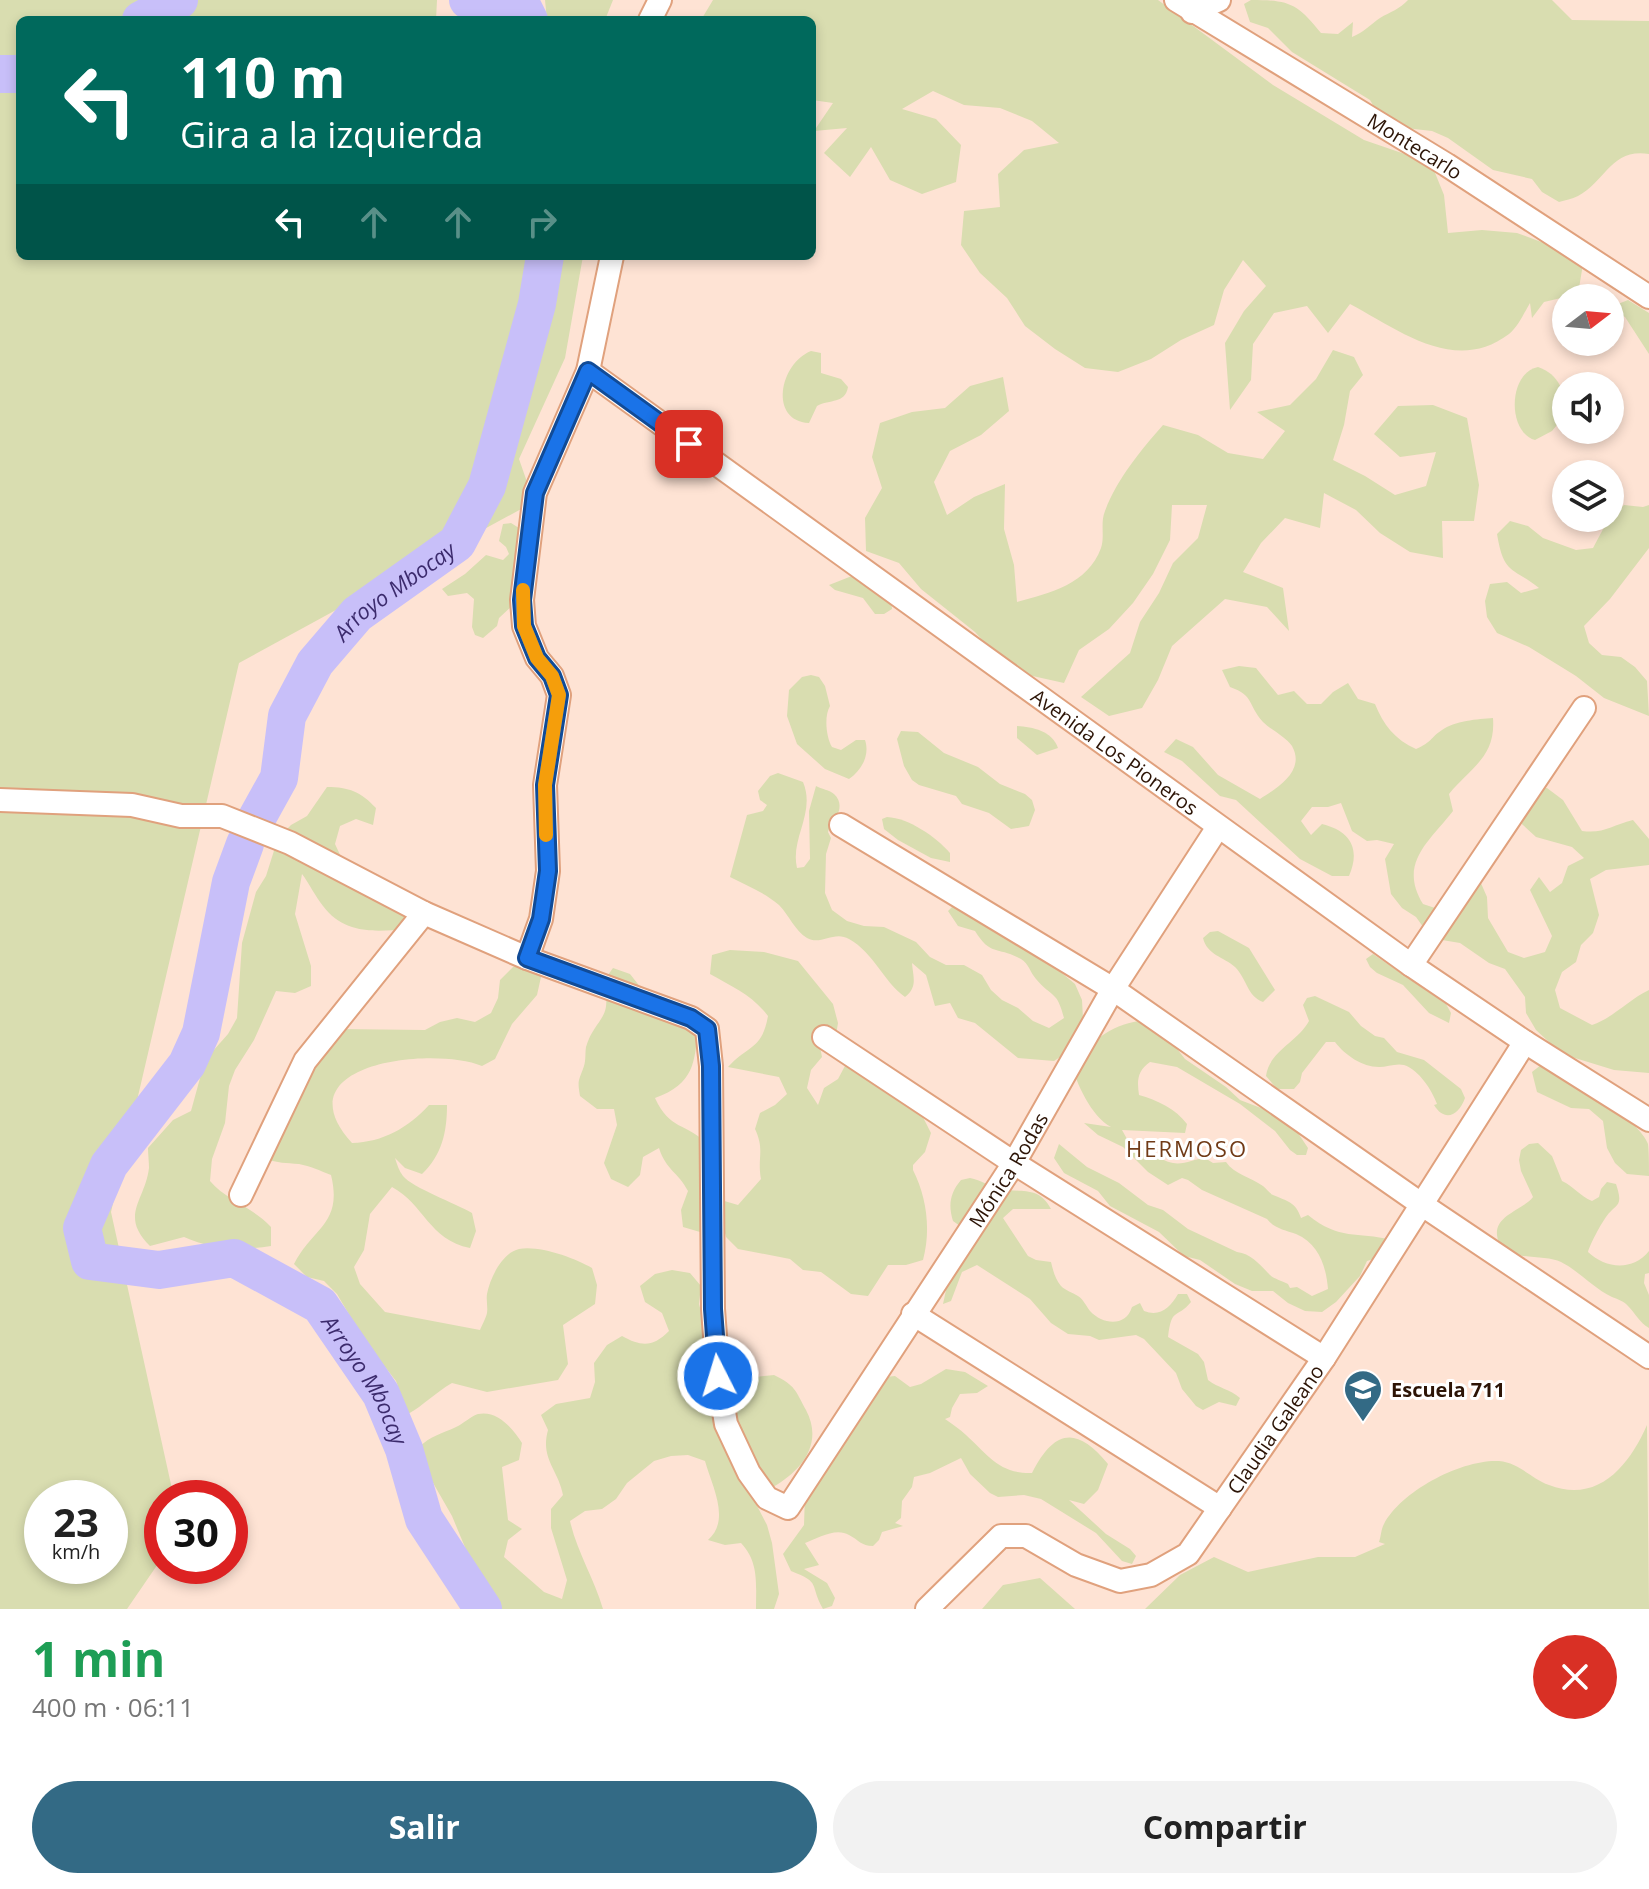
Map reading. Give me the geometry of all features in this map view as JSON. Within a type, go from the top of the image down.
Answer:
[{"type":"street","points":[[1184,6],[1219,0]]},
{"type":"street","name":"Montecarlo","points":[[1184,6],[1447,165],[1649,297]]},
{"type":"street","points":[[0,800],[132,805],[181,816],[222,816],[290,843],[424,913],[527,958],[541,919],[548,871],[545,785],[559,695],[552,676],[537,658],[524,626],[522,600],[535,493],[588,371],[611,260]]},
{"type":"street","name":"Avenida Los Pioneros","points":[[588,371],[1411,965],[1649,1120]]},
{"type":"street","points":[[1411,965],[1584,708]]},
{"type":"street","points":[[841,825],[1113,989],[1421,1204],[1649,1357]]},
{"type":"street","name":"Mónica Rodas","points":[[527,958],[691,1018],[707,1029],[711,1066],[713,1309],[726,1424],[749,1473],[767,1498],[788,1508],[1014,1163],[1113,989],[1218,827]]},
{"type":"street","points":[[241,1195],[305,1061],[424,913]]},
{"type":"street","points":[[824,1037],[1014,1163],[1324,1358]]},
{"type":"street","name":"Claudia Galeano","points":[[927,1609],[1001,1536],[1026,1536],[1076,1565],[1120,1581],[1151,1575],[1188,1554],[1324,1358],[1525,1042]]},
{"type":"street","points":[[913,1314],[1220,1508]]},
{"type":"green space","points":[[0,0],[437,0],[436,16],[16,16],[16,260],[582,260],[565,358],[519,459],[534,502],[239,663],[111,1212],[170,1480],[144,1480],[144,1584],[127,1609],[0,1609]]},
{"type":"green space","points":[[545,0],[613,0],[607,16],[547,16]]},
{"type":"green space","points":[[713,0],[1158,0],[1273,85],[1364,140],[1431,163],[1444,195],[1448,233],[1482,230],[1517,233],[1584,258],[1580,284],[1552,284],[1552,300],[1544,302],[1532,318],[1530,303],[1509,334],[1489,346],[1468,350],[1428,344],[1350,304],[1328,333],[1307,306],[1274,313],[1253,344],[1251,380],[1230,410],[1225,343],[1244,311],[1266,286],[1243,260],[1224,290],[1214,325],[1181,340],[1151,359],[1118,372],[1085,368],[1025,326],[1007,298],[980,273],[961,245],[964,211],[1000,207],[998,174],[1024,150],[1059,143],[1032,121],[1000,108],[964,105],[933,91],[902,109],[936,119],[961,145],[956,182],[922,194],[890,180],[871,147],[850,177],[824,153],[847,128],[816,131],[833,103],[816,101],[816,16],[703,16]]},
{"type":"green space","points":[[1251,0],[1291,5],[1321,33],[1338,34],[1353,22],[1352,37],[1408,0],[1552,0],[1572,20],[1649,21],[1649,154],[1626,156],[1610,167],[1588,190],[1559,202],[1542,192],[1532,179],[1493,170],[1448,138],[1432,131],[1396,127],[1380,117],[1370,100],[1292,52],[1268,28],[1250,22],[1244,4]]},
{"type":"green space","points":[[1628,300],[1649,313],[1649,354],[1624,316],[1624,302]]},
{"type":"green space","points":[[1333,350],[1354,357],[1363,375],[1350,391],[1333,460],[1395,495],[1426,486],[1436,452],[1400,457],[1374,434],[1398,406],[1433,405],[1467,418],[1479,485],[1474,521],[1442,521],[1443,558],[1410,552],[1380,533],[1356,510],[1324,493],[1320,528],[1285,518],[1261,543],[1243,572],[1283,588],[1289,631],[1267,607],[1225,599],[1172,646],[1142,708],[1109,716],[1081,697],[1130,653],[1140,622],[1159,593],[1173,563],[1198,538],[1207,505],[1172,505],[1170,540],[1153,574],[1133,603],[1109,629],[1079,650],[1064,683],[1028,675],[998,657],[975,632],[921,589],[899,563],[866,551],[865,518],[882,488],[872,457],[880,423],[912,412],[945,408],[970,386],[1003,377],[1009,411],[981,435],[950,451],[934,482],[947,515],[974,497],[1005,484],[1004,529],[1014,565],[1017,602],[1066,585],[1087,570],[1101,548],[1104,516],[1110,499],[1138,455],[1163,425],[1198,435],[1228,453],[1263,459],[1285,431],[1257,412],[1290,405],[1316,379]]},
{"type":"green space","points":[[811,351],[821,353],[821,373],[841,379],[848,387],[840,399],[817,406],[809,423],[796,420],[788,413],[783,391],[792,367]]},
{"type":"green space","points":[[1538,367],[1552,375],[1552,431],[1535,440],[1519,426],[1516,415],[1516,391],[1528,372]]},
{"type":"green space","points":[[1624,505],[1649,505],[1649,548],[1610,599],[1584,626],[1589,643],[1602,655],[1621,657],[1647,681],[1649,716],[1604,698],[1576,676],[1529,647],[1497,633],[1487,617],[1485,601],[1490,584],[1507,582],[1521,593],[1539,588],[1510,568],[1503,557],[1497,534],[1510,521],[1528,526],[1543,538],[1576,550],[1593,548],[1602,532],[1624,532]]},
{"type":"green space","points":[[511,523],[519,528],[526,542],[512,606],[483,638],[475,635],[472,627],[474,599],[467,593],[448,596],[442,589],[486,555],[503,560],[509,554],[499,541],[503,524]]},
{"type":"green space","points":[[862,572],[891,598],[892,609],[884,614],[875,614],[863,598],[835,590],[829,585]]},
{"type":"green space","points":[[1239,666],[1256,668],[1278,695],[1294,691],[1307,704],[1321,704],[1348,683],[1358,699],[1375,704],[1396,736],[1416,749],[1453,724],[1493,718],[1493,731],[1486,752],[1449,794],[1453,811],[1426,843],[1415,865],[1414,877],[1423,904],[1441,910],[1480,881],[1487,897],[1488,918],[1508,952],[1524,958],[1545,952],[1552,936],[1530,890],[1539,877],[1550,892],[1562,883],[1568,866],[1584,858],[1572,847],[1536,837],[1511,814],[1529,789],[1547,788],[1563,800],[1582,831],[1602,830],[1633,820],[1649,839],[1649,865],[1606,870],[1590,879],[1599,915],[1593,933],[1581,945],[1576,962],[1562,972],[1555,990],[1560,1008],[1592,1025],[1649,990],[1649,1073],[1614,1070],[1562,1054],[1536,1030],[1526,1013],[1525,997],[1505,969],[1489,963],[1460,943],[1442,940],[1426,931],[1416,917],[1402,908],[1391,894],[1385,859],[1394,844],[1367,841],[1352,831],[1341,803],[1312,807],[1301,821],[1311,835],[1322,824],[1340,831],[1350,842],[1354,857],[1349,876],[1332,876],[1300,859],[1236,800],[1220,796],[1182,761],[1164,752],[1176,739],[1193,747],[1218,775],[1260,799],[1288,778],[1295,763],[1292,746],[1263,722],[1247,697],[1230,687],[1222,670]]},
{"type":"green space","points":[[802,677],[819,677],[825,686],[830,706],[827,732],[832,747],[841,750],[856,740],[865,740],[864,762],[849,779],[825,769],[797,744],[787,716],[789,690]]},
{"type":"green space","points":[[1017,726],[1047,734],[1058,748],[1037,755],[1017,738]]},
{"type":"green space","points":[[901,731],[918,732],[944,753],[978,767],[1000,784],[1025,794],[1032,800],[1035,810],[1029,826],[1011,829],[989,813],[962,804],[956,796],[912,780],[904,766],[897,739]]},
{"type":"green space","points":[[778,773],[803,782],[806,793],[807,804],[797,846],[797,868],[804,867],[810,859],[809,811],[816,786],[832,793],[839,801],[838,813],[828,832],[831,838],[826,854],[825,893],[832,910],[847,921],[884,927],[916,942],[930,957],[946,965],[964,965],[982,975],[1002,1000],[1033,1021],[1049,1028],[1064,1018],[1056,998],[1036,979],[1024,961],[991,948],[975,931],[958,926],[948,911],[960,899],[1033,949],[1075,984],[1082,1000],[1083,1019],[1069,1051],[1054,1061],[1018,1058],[975,1023],[958,1018],[950,1003],[935,1006],[926,975],[912,963],[913,986],[905,997],[858,945],[843,937],[807,938],[773,900],[730,877],[747,815],[763,811],[767,805],[760,800],[758,791],[770,776]]},
{"type":"green space","points":[[327,787],[354,792],[376,808],[373,825],[356,819],[340,826],[335,844],[342,859],[417,908],[406,929],[360,929],[331,915],[302,874],[295,914],[311,966],[311,986],[295,993],[276,991],[254,1040],[235,1070],[229,1086],[225,1123],[212,1159],[210,1181],[271,1227],[271,1246],[226,1248],[184,1237],[150,1246],[136,1225],[135,1216],[147,1180],[148,1148],[173,1120],[191,1111],[205,1060],[228,1034],[237,1018],[242,943],[256,892],[266,876],[278,838],[291,825],[307,816]]},
{"type":"green space","points":[[887,817],[904,821],[930,835],[950,853],[950,862],[931,858],[898,840],[884,829],[882,819]]},
{"type":"green space","points":[[1218,931],[1249,948],[1275,990],[1263,1002],[1250,991],[1235,967],[1205,944],[1203,938],[1210,932]]},
{"type":"green space","points":[[730,950],[764,952],[798,961],[833,1004],[838,1023],[835,1041],[825,1042],[816,1026],[822,1057],[811,1070],[807,1088],[818,1105],[824,1088],[838,1079],[846,1064],[898,1088],[915,1105],[931,1133],[925,1152],[913,1165],[926,1214],[927,1237],[923,1260],[906,1265],[888,1265],[868,1296],[851,1294],[821,1272],[803,1270],[790,1259],[738,1249],[726,1237],[721,1218],[721,1200],[738,1205],[761,1179],[760,1143],[755,1129],[760,1113],[787,1094],[779,1077],[728,1067],[758,1041],[768,1016],[749,997],[710,974],[712,955]]},
{"type":"green space","points":[[1373,954],[1446,1004],[1451,1013],[1449,1023],[1429,1013],[1403,985],[1370,967],[1366,959]]},
{"type":"green space","points":[[529,963],[541,977],[537,995],[512,1024],[495,1059],[482,1066],[459,1060],[400,1060],[371,1067],[348,1078],[334,1094],[335,1116],[352,1143],[374,1140],[394,1132],[429,1105],[447,1105],[442,1142],[429,1167],[422,1174],[405,1168],[395,1158],[400,1172],[408,1181],[472,1213],[476,1231],[470,1248],[456,1244],[436,1230],[403,1194],[392,1187],[370,1214],[364,1250],[354,1267],[360,1284],[385,1312],[480,1330],[487,1313],[487,1294],[494,1274],[507,1255],[519,1249],[546,1251],[585,1264],[592,1268],[597,1285],[595,1304],[563,1325],[568,1364],[558,1380],[487,1392],[452,1383],[408,1414],[396,1381],[364,1340],[337,1294],[324,1281],[307,1277],[294,1264],[330,1215],[334,1191],[331,1175],[303,1165],[265,1159],[285,1129],[287,1112],[295,1097],[338,1029],[425,1030],[457,1018],[475,1022],[491,1013],[498,998],[500,980],[513,967]]},
{"type":"green space","points":[[613,968],[630,974],[641,988],[698,1026],[696,1051],[690,1071],[678,1086],[655,1098],[666,1116],[707,1144],[707,1216],[700,1232],[683,1227],[681,1210],[688,1191],[659,1148],[643,1157],[640,1175],[628,1187],[611,1179],[604,1163],[617,1125],[614,1109],[597,1109],[580,1096],[579,1083],[586,1047],[605,1011],[603,982]]},
{"type":"green space","points":[[1315,996],[1349,1012],[1361,1026],[1384,1038],[1397,1052],[1424,1060],[1461,1089],[1465,1098],[1459,1109],[1451,1115],[1438,1111],[1428,1087],[1410,1068],[1360,1063],[1335,1042],[1326,1042],[1294,1089],[1277,1089],[1266,1076],[1269,1067],[1278,1053],[1304,1029],[1309,1021],[1303,1005],[1307,998]]},
{"type":"green space","points":[[1139,1021],[1166,1035],[1185,1059],[1240,1100],[1274,1113],[1296,1130],[1308,1148],[1306,1155],[1297,1155],[1275,1131],[1240,1104],[1177,1067],[1150,1062],[1139,1077],[1139,1095],[1159,1102],[1177,1114],[1187,1124],[1185,1133],[1122,1130],[1131,1146],[1173,1163],[1205,1158],[1213,1163],[1226,1162],[1234,1170],[1290,1203],[1301,1218],[1308,1215],[1339,1232],[1392,1240],[1383,1256],[1367,1261],[1360,1276],[1322,1312],[1305,1311],[1273,1291],[1252,1291],[1235,1284],[1200,1260],[1184,1256],[1159,1232],[1110,1206],[1098,1191],[1064,1173],[1054,1158],[1059,1144],[1087,1167],[1119,1183],[1148,1205],[1163,1210],[1188,1229],[1251,1258],[1290,1288],[1297,1287],[1312,1296],[1328,1289],[1320,1257],[1304,1238],[1202,1190],[1188,1180],[1182,1178],[1168,1185],[1148,1172],[1123,1147],[1098,1135],[1084,1123],[1111,1127],[1097,1115],[1085,1098],[1071,1062],[1110,1031]]},
{"type":"green space","points":[[1546,1061],[1603,1100],[1643,1134],[1648,1144],[1649,1176],[1627,1174],[1615,1163],[1607,1148],[1603,1121],[1589,1109],[1571,1108],[1537,1092],[1532,1072]]},
{"type":"green space","points":[[1538,1143],[1552,1156],[1562,1181],[1588,1199],[1592,1201],[1599,1197],[1607,1182],[1616,1184],[1618,1204],[1601,1224],[1588,1252],[1603,1262],[1627,1265],[1649,1251],[1649,1273],[1645,1274],[1644,1283],[1649,1295],[1649,1328],[1625,1303],[1561,1262],[1514,1254],[1500,1244],[1497,1235],[1500,1222],[1533,1197],[1519,1160],[1521,1150],[1529,1144]]},
{"type":"green space","points":[[970,1178],[1000,1189],[1029,1192],[1046,1202],[1051,1209],[1013,1209],[1003,1218],[1028,1256],[1051,1262],[1061,1286],[1080,1298],[1095,1316],[1107,1321],[1120,1321],[1140,1303],[1144,1311],[1160,1312],[1178,1294],[1187,1294],[1191,1302],[1173,1317],[1168,1337],[1198,1354],[1204,1362],[1208,1380],[1240,1398],[1236,1406],[1219,1402],[1203,1410],[1182,1389],[1176,1373],[1144,1339],[1136,1335],[1099,1340],[1068,1334],[1051,1323],[1030,1299],[977,1265],[962,1272],[951,1301],[943,1304],[960,1226],[953,1221],[951,1199],[961,1180]]},
{"type":"green space","points":[[672,1270],[690,1273],[701,1286],[699,1304],[743,1479],[767,1525],[772,1543],[779,1594],[774,1609],[756,1609],[754,1565],[741,1543],[725,1545],[708,1540],[718,1523],[718,1502],[705,1461],[688,1455],[654,1461],[602,1509],[585,1511],[570,1521],[603,1609],[500,1609],[467,1552],[452,1516],[424,1467],[418,1448],[478,1414],[492,1415],[509,1427],[522,1443],[519,1460],[502,1467],[508,1520],[522,1529],[508,1540],[504,1557],[544,1592],[562,1599],[567,1580],[551,1528],[551,1509],[563,1495],[546,1449],[548,1430],[541,1415],[556,1404],[590,1398],[595,1382],[594,1363],[607,1345],[622,1336],[636,1342],[652,1343],[669,1331],[662,1313],[645,1302],[640,1286],[655,1274]]},
{"type":"green space","points":[[946,1369],[965,1372],[988,1386],[977,1393],[960,1394],[950,1417],[945,1419],[1002,1467],[1032,1473],[1049,1448],[1066,1438],[1076,1438],[1096,1451],[1108,1464],[1098,1490],[1084,1504],[1069,1500],[1106,1534],[1130,1549],[1136,1556],[1132,1564],[1122,1561],[1096,1533],[1041,1499],[1024,1495],[998,1497],[990,1493],[970,1474],[961,1458],[914,1477],[912,1487],[902,1501],[901,1518],[895,1523],[903,1526],[882,1532],[873,1546],[838,1532],[805,1543],[819,1565],[804,1569],[827,1583],[835,1598],[832,1606],[823,1609],[811,1582],[791,1571],[783,1554],[804,1525],[805,1494],[886,1377],[895,1376],[910,1387]]},
{"type":"green space","points":[[774,1375],[787,1382],[797,1393],[811,1422],[812,1434],[811,1445],[800,1465],[773,1487],[758,1477],[734,1415],[739,1381]]},
{"type":"green space","points":[[1647,1425],[1649,1609],[1145,1609],[1180,1575],[1214,1557],[1248,1572],[1318,1557],[1355,1557],[1385,1544],[1379,1542],[1383,1526],[1404,1500],[1434,1479],[1468,1465],[1499,1461],[1513,1465],[1549,1485],[1567,1490],[1597,1485],[1621,1467]]},
{"type":"green space","points":[[1040,1578],[1075,1609],[982,1609],[1003,1585]]},
{"type":"waterway","name":"Arroyo Mbocay","points":[[149,16],[179,0]]},
{"type":"waterway","name":"Arroyo Mbocay","points":[[468,0],[482,7],[523,8],[527,16]]},
{"type":"waterway","name":"Arroyo Mbocay","points":[[0,74],[16,74]]},
{"type":"waterway","name":"Arroyo Mbocay","points":[[253,825],[279,778],[287,716],[315,663],[357,614],[457,543],[487,486],[537,304],[544,260]]},
{"type":"waterway","name":"Arroyo Mbocay","points":[[245,844],[231,882],[201,1033],[187,1064],[109,1165],[82,1228],[90,1261],[159,1270],[234,1258],[320,1305],[381,1394],[404,1449],[424,1519],[483,1609]]},
{"type":"slow traffic","points":[[523,590],[524,626],[537,658],[552,676],[559,695],[545,785],[546,835]]},
{"type":"place","name":"Escuela 711","points":[[1363,1423]]},
{"type":"district","name":"HERMOSO","points":[[1187,1148]]},
{"type":"route","points":[[689,444],[588,371],[535,493],[522,600],[524,626],[537,658],[552,676],[559,695],[545,785],[548,871],[541,919],[527,958],[691,1018],[707,1029],[711,1066],[713,1309],[718,1376]]}]
